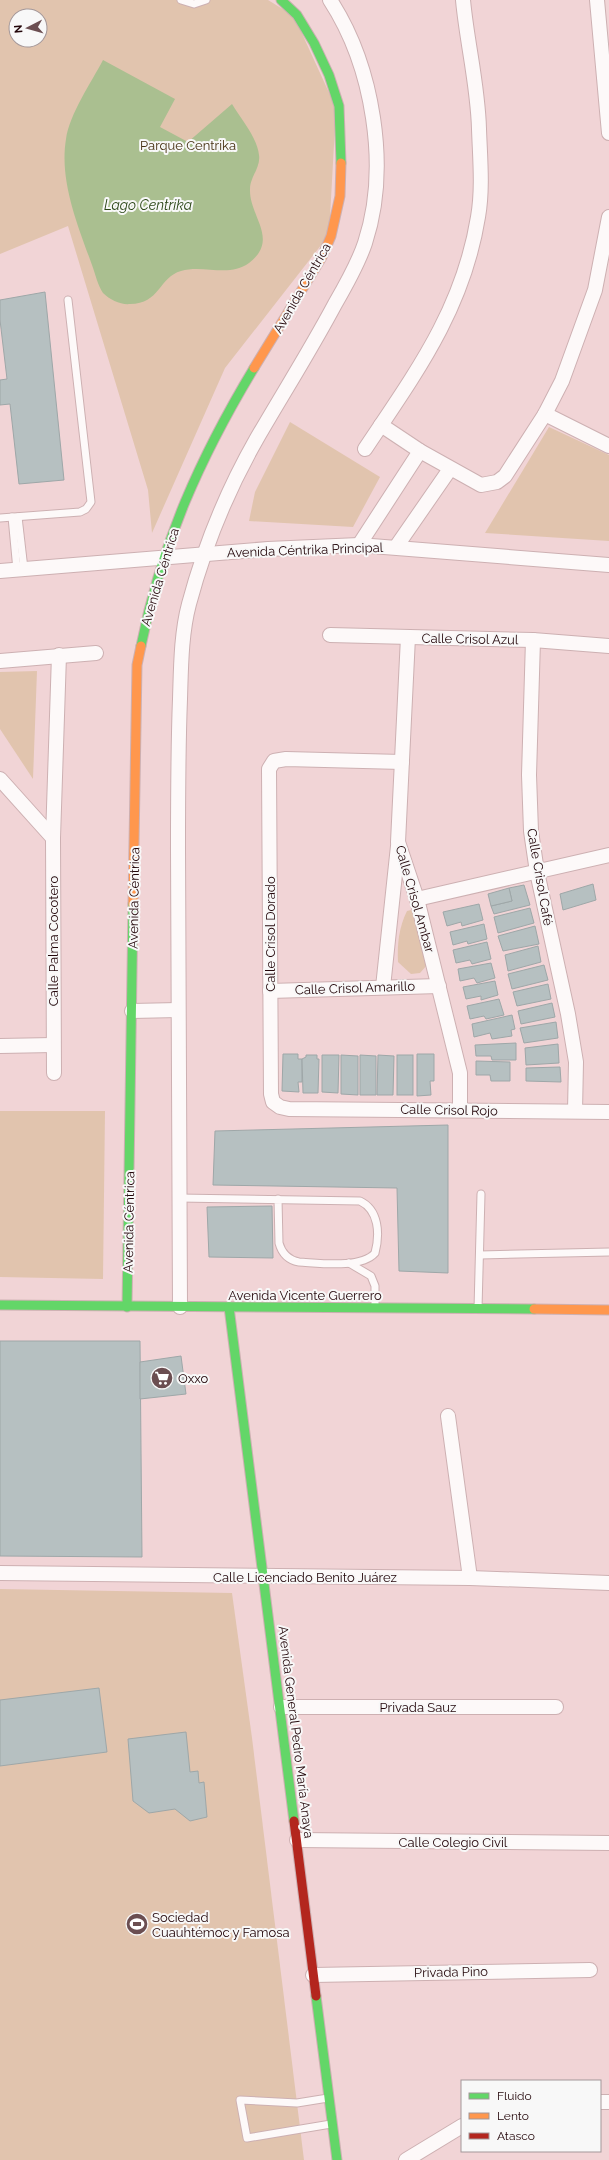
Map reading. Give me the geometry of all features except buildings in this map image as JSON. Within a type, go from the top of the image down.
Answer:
[{"type":"street","name":"Avenida Céntrica","points":[[127,1307],[137,665],[149,604],[164,557],[189,489],[253,370],[322,257],[331,236],[340,196],[342,151],[339,106],[328,75],[314,43],[297,15],[281,0]]},
{"type":"street","points":[[180,1307],[178,762],[181,657],[188,607],[205,554],[227,494],[255,442],[311,350],[352,274],[365,242],[374,201],[376,160],[372,109],[362,66],[345,22],[330,0]]},
{"type":"street","points":[[365,449],[423,362],[445,323],[457,295],[478,216],[479,128],[474,75],[463,6],[454,0]]},
{"type":"street","points":[[597,0],[609,133]]},
{"type":"street","points":[[381,425],[420,451],[481,486],[497,482],[505,476],[545,414],[562,381],[595,290],[609,217]]},
{"type":"street","points":[[545,414],[609,446]]},
{"type":"street","points":[[359,545],[420,451]]},
{"type":"street","points":[[396,547],[450,469]]},
{"type":"street","name":"Avenida Céntrika Principal","points":[[0,571],[205,554],[359,545],[609,566]]},
{"type":"street","name":"Calle Crisol Azul","points":[[330,635],[533,640],[609,646]]},
{"type":"street","name":"Calle Crisol Ambar","points":[[408,637],[398,842],[417,899],[460,1073],[460,1110]]},
{"type":"street","name":"Calle Crisol Café","points":[[533,640],[529,775],[531,831],[537,872],[568,1014],[576,1062],[574,1111]]},
{"type":"street","points":[[0,661],[96,653]]},
{"type":"street","name":"Calle Palma Cocotero","points":[[54,1073],[53,838],[59,655]]},
{"type":"street","name":"Calle Crisol Dorado","points":[[289,1109],[275,1104],[271,1099],[269,769],[274,761],[286,759],[402,762]]},
{"type":"street","points":[[0,779],[53,838]]},
{"type":"street","points":[[383,987],[398,842]]},
{"type":"street","points":[[417,899],[609,855]]},
{"type":"street","name":"Calle Crisol Amarillo","points":[[270,991],[439,986]]},
{"type":"street","points":[[132,1011],[178,1010]]},
{"type":"street","points":[[0,1046],[53,1044]]},
{"type":"street","name":"Calle Crisol Rojo","points":[[289,1109],[609,1112]]},
{"type":"street","name":"Avenida Vicente Guerrero","points":[[0,1305],[609,1310]]},
{"type":"street","name":"Avenida General Pedro María Anaya","points":[[229,1307],[281,1707],[336,2160]]},
{"type":"street","points":[[448,1416],[470,1578]]},
{"type":"street","name":"Calle Licenciado Benito Juárez","points":[[0,1574],[470,1578],[609,1583]]},
{"type":"street","name":"Privada Sauz","points":[[281,1707],[556,1707]]},
{"type":"street","name":"Calle Colegio Civil","points":[[297,1840],[609,1843]]},
{"type":"street","name":"Privada Pino","points":[[313,1975],[590,1970]]},
{"type":"street","points":[[406,2160],[461,2127]]},
{"type":"lane","points":[[181,0],[194,4],[206,0]]},
{"type":"lane","points":[[0,518],[80,512],[86,509],[91,502],[68,300]]},
{"type":"lane","points":[[15,517],[21,569]]},
{"type":"lane","points":[[478,1309],[481,1194]]},
{"type":"lane","points":[[179,1198],[278,1199],[360,1201],[366,1204],[376,1217],[375,1253],[365,1260],[349,1263],[299,1262],[292,1260],[285,1255],[279,1243],[278,1199]]},
{"type":"lane","points":[[480,1255],[609,1252]]},
{"type":"lane","points":[[349,1263],[371,1276],[374,1286],[375,1308]]},
{"type":"lane","points":[[328,2098],[297,2103],[240,2100],[247,2138],[331,2124]]},
{"type":"green space","name":"Parque Centrika","points":[[0,0],[268,0],[294,16],[336,108],[329,235],[225,368],[152,533],[148,490],[68,226],[0,254]]},
{"type":"green space","points":[[290,422],[380,477],[353,527],[249,521],[255,492]]},
{"type":"green space","points":[[549,427],[609,455],[609,541],[485,533]]},
{"type":"green space","points":[[37,671],[33,779],[0,729],[0,672]]},
{"type":"green space","points":[[411,910],[416,914],[427,965],[420,973],[411,974],[398,962],[398,942],[402,923],[407,911]]},
{"type":"green space","points":[[0,1111],[105,1111],[103,1279],[0,1277]]},
{"type":"green space","name":"Sociedad Cuauhtémoc y Famosa","points":[[0,1589],[232,1593],[252,1738],[304,2160],[0,2160]]},
{"type":"water","name":"Lago Centrika","points":[[103,60],[175,99],[160,127],[188,142],[232,104],[252,135],[258,148],[259,155],[258,164],[250,185],[250,189],[251,199],[263,236],[262,245],[258,254],[249,263],[233,270],[189,269],[181,271],[168,279],[148,300],[140,303],[119,303],[103,293],[81,235],[71,203],[65,171],[65,155],[68,129],[76,109]]},
{"type":"traffic: fast","points":[[281,0],[297,15],[314,43],[329,75],[339,106],[341,163]]},
{"type":"traffic: fast","points":[[141,646],[149,608],[172,536],[185,502],[217,434],[254,368]]},
{"type":"traffic: fast","points":[[127,1307],[133,904]]},
{"type":"traffic: fast","points":[[0,1305],[534,1309]]},
{"type":"traffic: fast","points":[[229,1307],[294,1821]]},
{"type":"traffic: fast","points":[[316,1996],[337,2160]]},
{"type":"traffic: slow","points":[[254,368],[322,257],[331,236],[340,196],[341,163]]},
{"type":"traffic: slow","points":[[133,904],[137,665],[141,646]]},
{"type":"traffic: slow","points":[[534,1309],[609,1310]]},
{"type":"traffic: jam","points":[[294,1821],[316,1996]]},
{"type":"place","name":"Oxxo","points":[[162,1378]]},
{"type":"place","name":"Sociedad Cuauhtémoc y Famosa","points":[[137,1924]]}]
